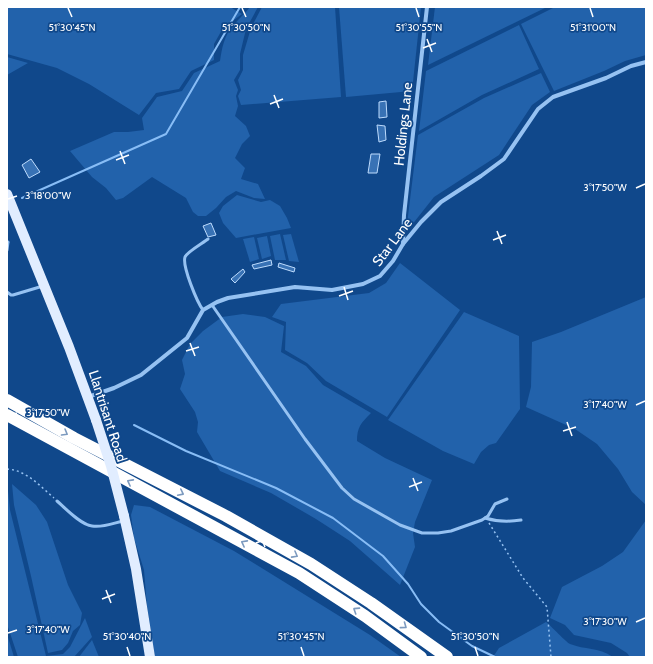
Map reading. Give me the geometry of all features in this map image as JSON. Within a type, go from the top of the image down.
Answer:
[{"type":"highway","points":[[7,400],[74,438],[226,516],[311,564],[371,603],[447,657]]},
{"type":"highway","points":[[7,415],[299,573],[365,616],[421,657]]},
{"type":"main road","name":"Llantrisant Road","points":[[7,194],[88,397],[111,466],[136,569],[150,657]]},
{"type":"street","name":"Holdings Lane","points":[[403,244],[404,215],[427,7]]},
{"type":"street","name":"Star Lane","points":[[203,310],[228,298],[295,287],[332,290],[363,284],[380,276],[393,261],[403,244],[421,222],[441,202],[504,159],[538,109],[553,97],[606,78],[631,66],[646,62]]},
{"type":"street","points":[[88,397],[114,388],[141,375],[187,338],[203,310]]},
{"type":"lane","points":[[203,310],[192,287],[185,259],[187,254],[208,240]]},
{"type":"lane","points":[[7,250],[8,242]]},
{"type":"lane","points":[[7,292],[10,295],[13,295],[45,286]]},
{"type":"lane","points":[[212,305],[305,439],[342,488],[354,499],[400,525],[422,533],[451,531],[485,518],[495,504],[507,499]]},
{"type":"lane","points":[[57,501],[79,520],[92,526],[107,525],[124,519]]},
{"type":"lane","points":[[485,518],[495,521],[508,522],[521,520]]},
{"type":"path","points":[[7,469],[20,471],[31,478],[57,501]]},
{"type":"path","points":[[485,518],[523,578],[547,607],[551,657]]},
{"type":"shaded area","points":[[7,7],[230,7],[242,14],[223,28],[214,44],[214,60],[191,71],[179,89],[156,93],[139,115],[89,84],[57,68],[7,54]]},
{"type":"shaded area","points":[[250,7],[258,7],[246,29],[240,54],[240,70],[234,80],[238,90],[236,96],[238,106],[235,116],[246,126],[250,136],[242,144],[235,158],[245,168],[241,179],[258,184],[265,199],[254,198],[236,191],[226,197],[206,216],[198,216],[193,212],[186,198],[152,177],[123,198],[116,200],[106,188],[92,177],[70,151],[114,132],[144,130],[142,118],[157,97],[182,91],[194,73],[220,61],[227,34]]},
{"type":"shaded area","points":[[262,7],[335,7],[341,97],[241,105],[238,96],[241,90],[238,80],[243,70],[243,55],[251,28]]},
{"type":"shaded area","points":[[339,7],[421,7],[412,91],[346,97]]},
{"type":"shaded area","points":[[435,7],[547,7],[428,65]]},
{"type":"shaded area","points":[[555,7],[646,7],[646,55],[625,61],[554,91],[521,24]]},
{"type":"shaded area","points":[[519,25],[539,69],[482,95],[419,131],[426,71]]},
{"type":"shaded area","points":[[7,57],[28,63],[7,75]]},
{"type":"shaded area","points":[[541,73],[550,92],[532,105],[499,155],[434,197],[407,231],[418,135],[484,98]]},
{"type":"shaded area","points":[[237,195],[261,202],[270,200],[280,206],[291,228],[236,238],[223,223],[219,213],[223,206]]},
{"type":"shaded area","points":[[280,234],[286,260],[275,260],[270,236]]},
{"type":"shaded area","points":[[291,234],[299,262],[289,261],[283,235]]},
{"type":"shaded area","points":[[267,236],[271,256],[262,259],[257,238]]},
{"type":"shaded area","points":[[254,237],[259,259],[250,262],[243,239]]},
{"type":"shaded area","points":[[400,263],[460,310],[387,417],[326,381],[307,363],[285,350],[286,322],[272,317],[281,304],[369,293],[386,283]]},
{"type":"shaded area","points":[[646,297],[646,505],[632,492],[618,469],[597,444],[575,429],[526,407],[531,387],[532,342],[561,332]]},
{"type":"shaded area","points":[[464,312],[519,336],[520,409],[496,443],[489,445],[481,452],[474,464],[443,451],[388,420]]},
{"type":"shaded area","points":[[243,314],[265,317],[284,326],[281,352],[306,366],[323,385],[371,413],[360,426],[357,441],[385,458],[432,480],[415,522],[413,533],[415,547],[400,585],[350,541],[316,519],[271,493],[220,471],[197,432],[198,422],[195,412],[180,389],[185,374],[182,360],[190,344],[203,331],[222,317]]},
{"type":"shaded area","points":[[7,481],[10,510],[46,656],[63,654],[70,647],[85,618],[92,637],[74,657],[18,657],[7,624]]},
{"type":"shaded area","points":[[12,484],[36,505],[47,522],[68,585],[82,613],[80,625],[73,631],[68,643],[62,650],[48,653],[14,505]]},
{"type":"shaded area","points":[[134,505],[150,507],[234,551],[370,635],[401,657],[155,657],[147,606],[144,570],[134,538],[131,515]]},
{"type":"shaded area","points":[[646,520],[646,657],[630,657],[627,653],[611,643],[574,635],[565,625],[550,618],[562,587],[602,566],[623,552]]},
{"type":"shaded area","points":[[546,622],[570,644],[597,650],[613,657],[493,657],[499,648]]},
{"type":"shaded area","points":[[7,634],[14,657],[7,657]]},
{"type":"shaded area","points":[[92,640],[99,657],[79,657]]},
{"type":"building","points":[[386,101],[387,117],[379,118],[379,102]]},
{"type":"building","points":[[377,125],[385,126],[386,140],[379,142]]},
{"type":"building","points":[[371,154],[380,154],[377,173],[368,173]]},
{"type":"building","points":[[31,159],[40,172],[29,178],[22,165]]},
{"type":"building","points":[[211,223],[216,235],[208,237],[203,226]]},
{"type":"building","points":[[271,260],[272,265],[254,269],[252,265]]},
{"type":"building","points":[[279,263],[295,268],[294,272],[278,267]]},
{"type":"building","points":[[243,269],[245,272],[235,283],[231,279]]},
{"type":"waterway","points":[[22,198],[166,134],[240,7]]},
{"type":"waterway","points":[[134,425],[186,451],[276,488],[333,518],[383,556],[408,584],[421,604],[439,622],[472,646],[495,657]]}]
